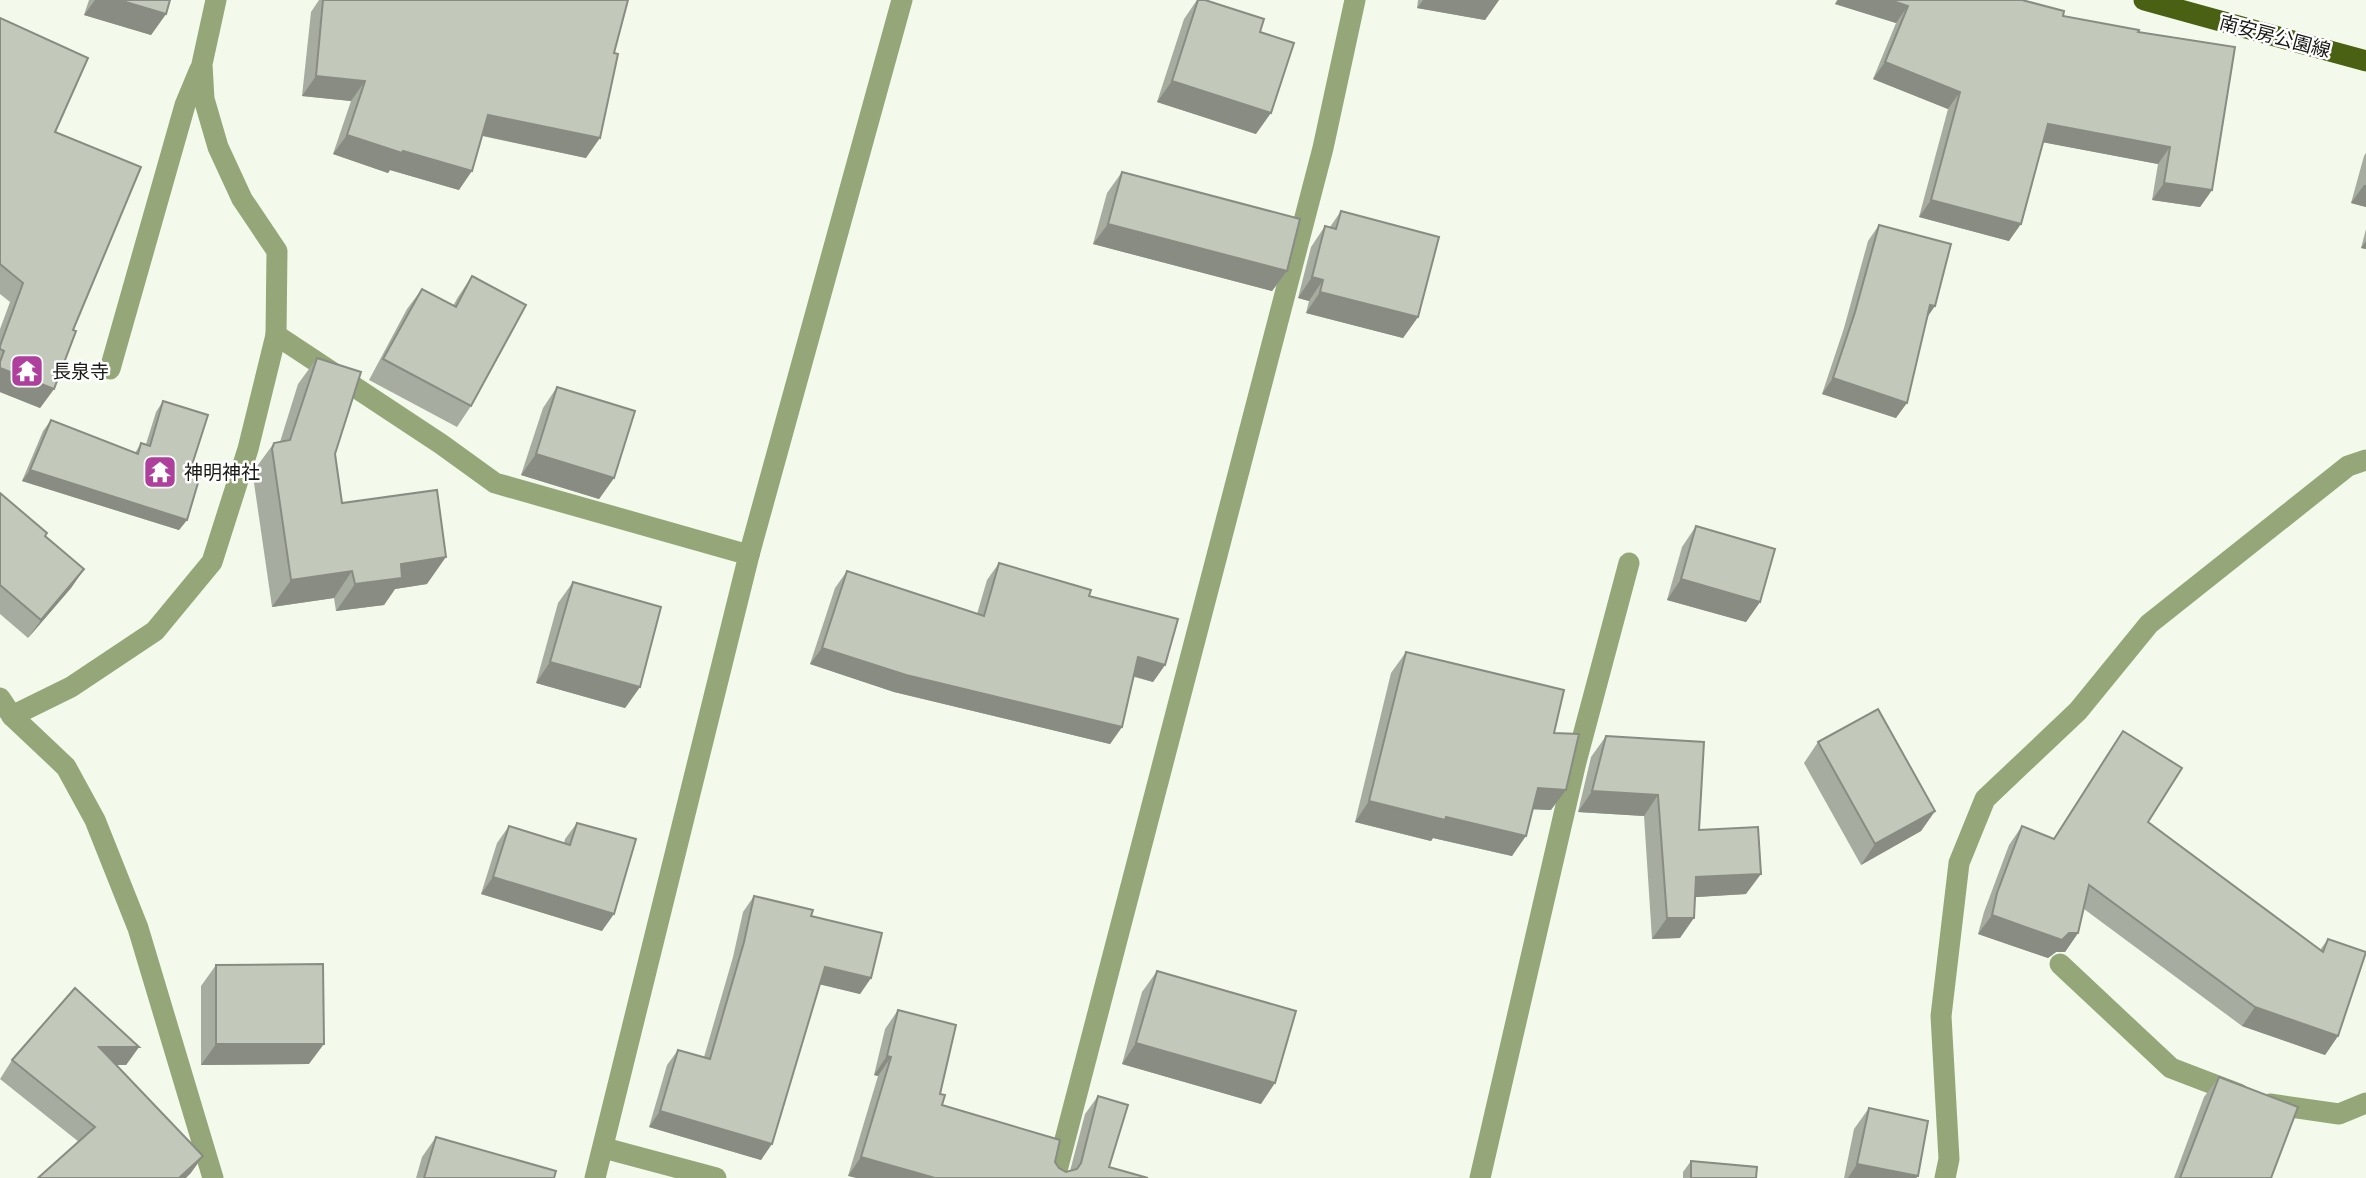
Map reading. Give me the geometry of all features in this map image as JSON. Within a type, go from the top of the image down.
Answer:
[{"type":"main road","name":"南安房公園線","points":[[2144,0],[2366,61]]},
{"type":"street","points":[[110,369],[185,105],[202,64],[216,0]]},
{"type":"street","points":[[596,1178],[749,555],[902,0]]},
{"type":"street","points":[[1055,1178],[1323,148],[1354,0]]},
{"type":"street","points":[[202,64],[204,99],[218,147],[243,199],[277,251],[276,335],[248,449],[212,562],[155,631],[71,687],[6,707],[66,767],[94,820],[138,928],[214,1178]]},
{"type":"street","points":[[276,335],[340,375],[495,483],[749,555]]},
{"type":"street","points":[[1945,1178],[1948,1159],[1941,1016],[1959,863],[1985,799],[2078,711],[2149,624],[2348,466],[2366,460]]},
{"type":"street","points":[[1480,1178],[1576,762],[1629,563]]},
{"type":"street","points":[[2060,964],[2171,1068],[2265,1104],[2339,1114],[2366,1103]]},
{"type":"street","points":[[604,1148],[716,1178]]},
{"type":"building","points":[[119,0],[170,0],[166,14]]},
{"type":"building","points":[[323,0],[628,0],[614,53],[618,54],[600,138],[488,115],[472,171],[347,135],[365,81],[316,76]]},
{"type":"building","points":[[1198,0],[1264,19],[1260,32],[1294,43],[1271,113],[1172,81]]},
{"type":"building","points":[[1890,0],[2022,0],[2064,11],[2063,16],[2139,30],[2138,32],[2235,47],[2212,190],[2164,183],[2170,147],[2048,124],[2021,224],[1931,200],[1960,92],[1885,62],[1908,6]]},
{"type":"building","points":[[0,18],[88,58],[55,132],[141,167],[73,330],[76,331],[54,389],[0,368],[4,351],[0,346],[23,283],[0,264]]},
{"type":"building","points":[[1122,172],[1300,219],[1287,271],[1108,224]]},
{"type":"building","points":[[1341,211],[1439,237],[1418,317],[1320,292],[1323,280],[1312,277],[1325,226],[1336,229]]},
{"type":"building","points":[[1879,225],[1951,244],[1935,306],[1930,305],[1907,403],[1833,378]]},
{"type":"building","points":[[472,276],[526,305],[471,406],[383,359],[422,289],[456,307]]},
{"type":"building","points":[[317,358],[361,372],[335,454],[342,503],[437,490],[446,557],[401,564],[402,578],[355,584],[352,571],[291,580],[272,449],[274,443],[290,440]]},
{"type":"building","points":[[557,387],[635,411],[614,478],[536,454]]},
{"type":"building","points":[[163,401],[208,415],[191,468],[203,466],[187,520],[30,470],[51,420],[138,454],[141,443],[150,446]]},
{"type":"building","points":[[0,493],[84,569],[41,620],[0,585]]},
{"type":"building","points":[[1696,526],[1775,549],[1760,602],[1681,579]]},
{"type":"building","points":[[999,563],[1091,590],[1089,596],[1178,619],[1165,665],[1138,657],[1122,727],[906,675],[822,648],[847,571],[984,616]]},
{"type":"building","points":[[573,582],[661,607],[640,687],[550,662]]},
{"type":"building","points":[[1406,652],[1564,690],[1554,733],[1579,734],[1566,790],[1538,788],[1526,836],[1369,801]]},
{"type":"building","points":[[1878,709],[1935,811],[1875,844],[1818,742]]},
{"type":"building","points":[[2123,731],[2182,768],[2148,822],[2323,952],[2328,939],[2366,952],[2338,1036],[2255,1007],[2089,885],[2078,933],[2069,933],[2062,940],[1992,915],[1997,893],[2022,826],[2054,839]]},
{"type":"building","points":[[1606,736],[1704,742],[1699,830],[1758,827],[1761,874],[1696,877],[1694,918],[1667,918],[1658,795],[1592,791]]},
{"type":"building","points":[[577,823],[636,839],[614,914],[493,877],[509,826],[570,845]]},
{"type":"building","points":[[754,896],[813,910],[811,916],[882,933],[871,978],[825,967],[772,1144],[660,1111],[678,1050],[710,1059],[744,942]]},
{"type":"building","points":[[323,964],[324,1044],[216,1044],[216,965]]},
{"type":"building","points":[[1157,971],[1296,1011],[1275,1083],[1136,1043]]},
{"type":"building","points":[[75,988],[139,1047],[99,1047],[203,1156],[179,1178],[38,1178],[95,1127],[12,1060]]},
{"type":"building","points":[[898,1010],[956,1025],[940,1094],[945,1095],[942,1105],[1060,1140],[1055,1162],[1066,1172],[1077,1169],[1081,1163],[1098,1096],[1128,1105],[1109,1167],[1148,1178],[935,1178],[861,1157],[891,1057],[887,1056]]},
{"type":"building","points":[[2219,1077],[2298,1107],[2271,1178],[2180,1178]]},
{"type":"building","points":[[1869,1108],[1928,1121],[1918,1176],[1857,1164]]},
{"type":"building","points":[[436,1137],[556,1171],[554,1178],[424,1178]]},
{"type":"building","points":[[1691,1161],[1757,1167],[1756,1178],[1691,1178]]},
{"type":"place","name":"長泉寺","points":[[27,371]]},
{"type":"place","name":"神明神社","points":[[160,472]]}]
